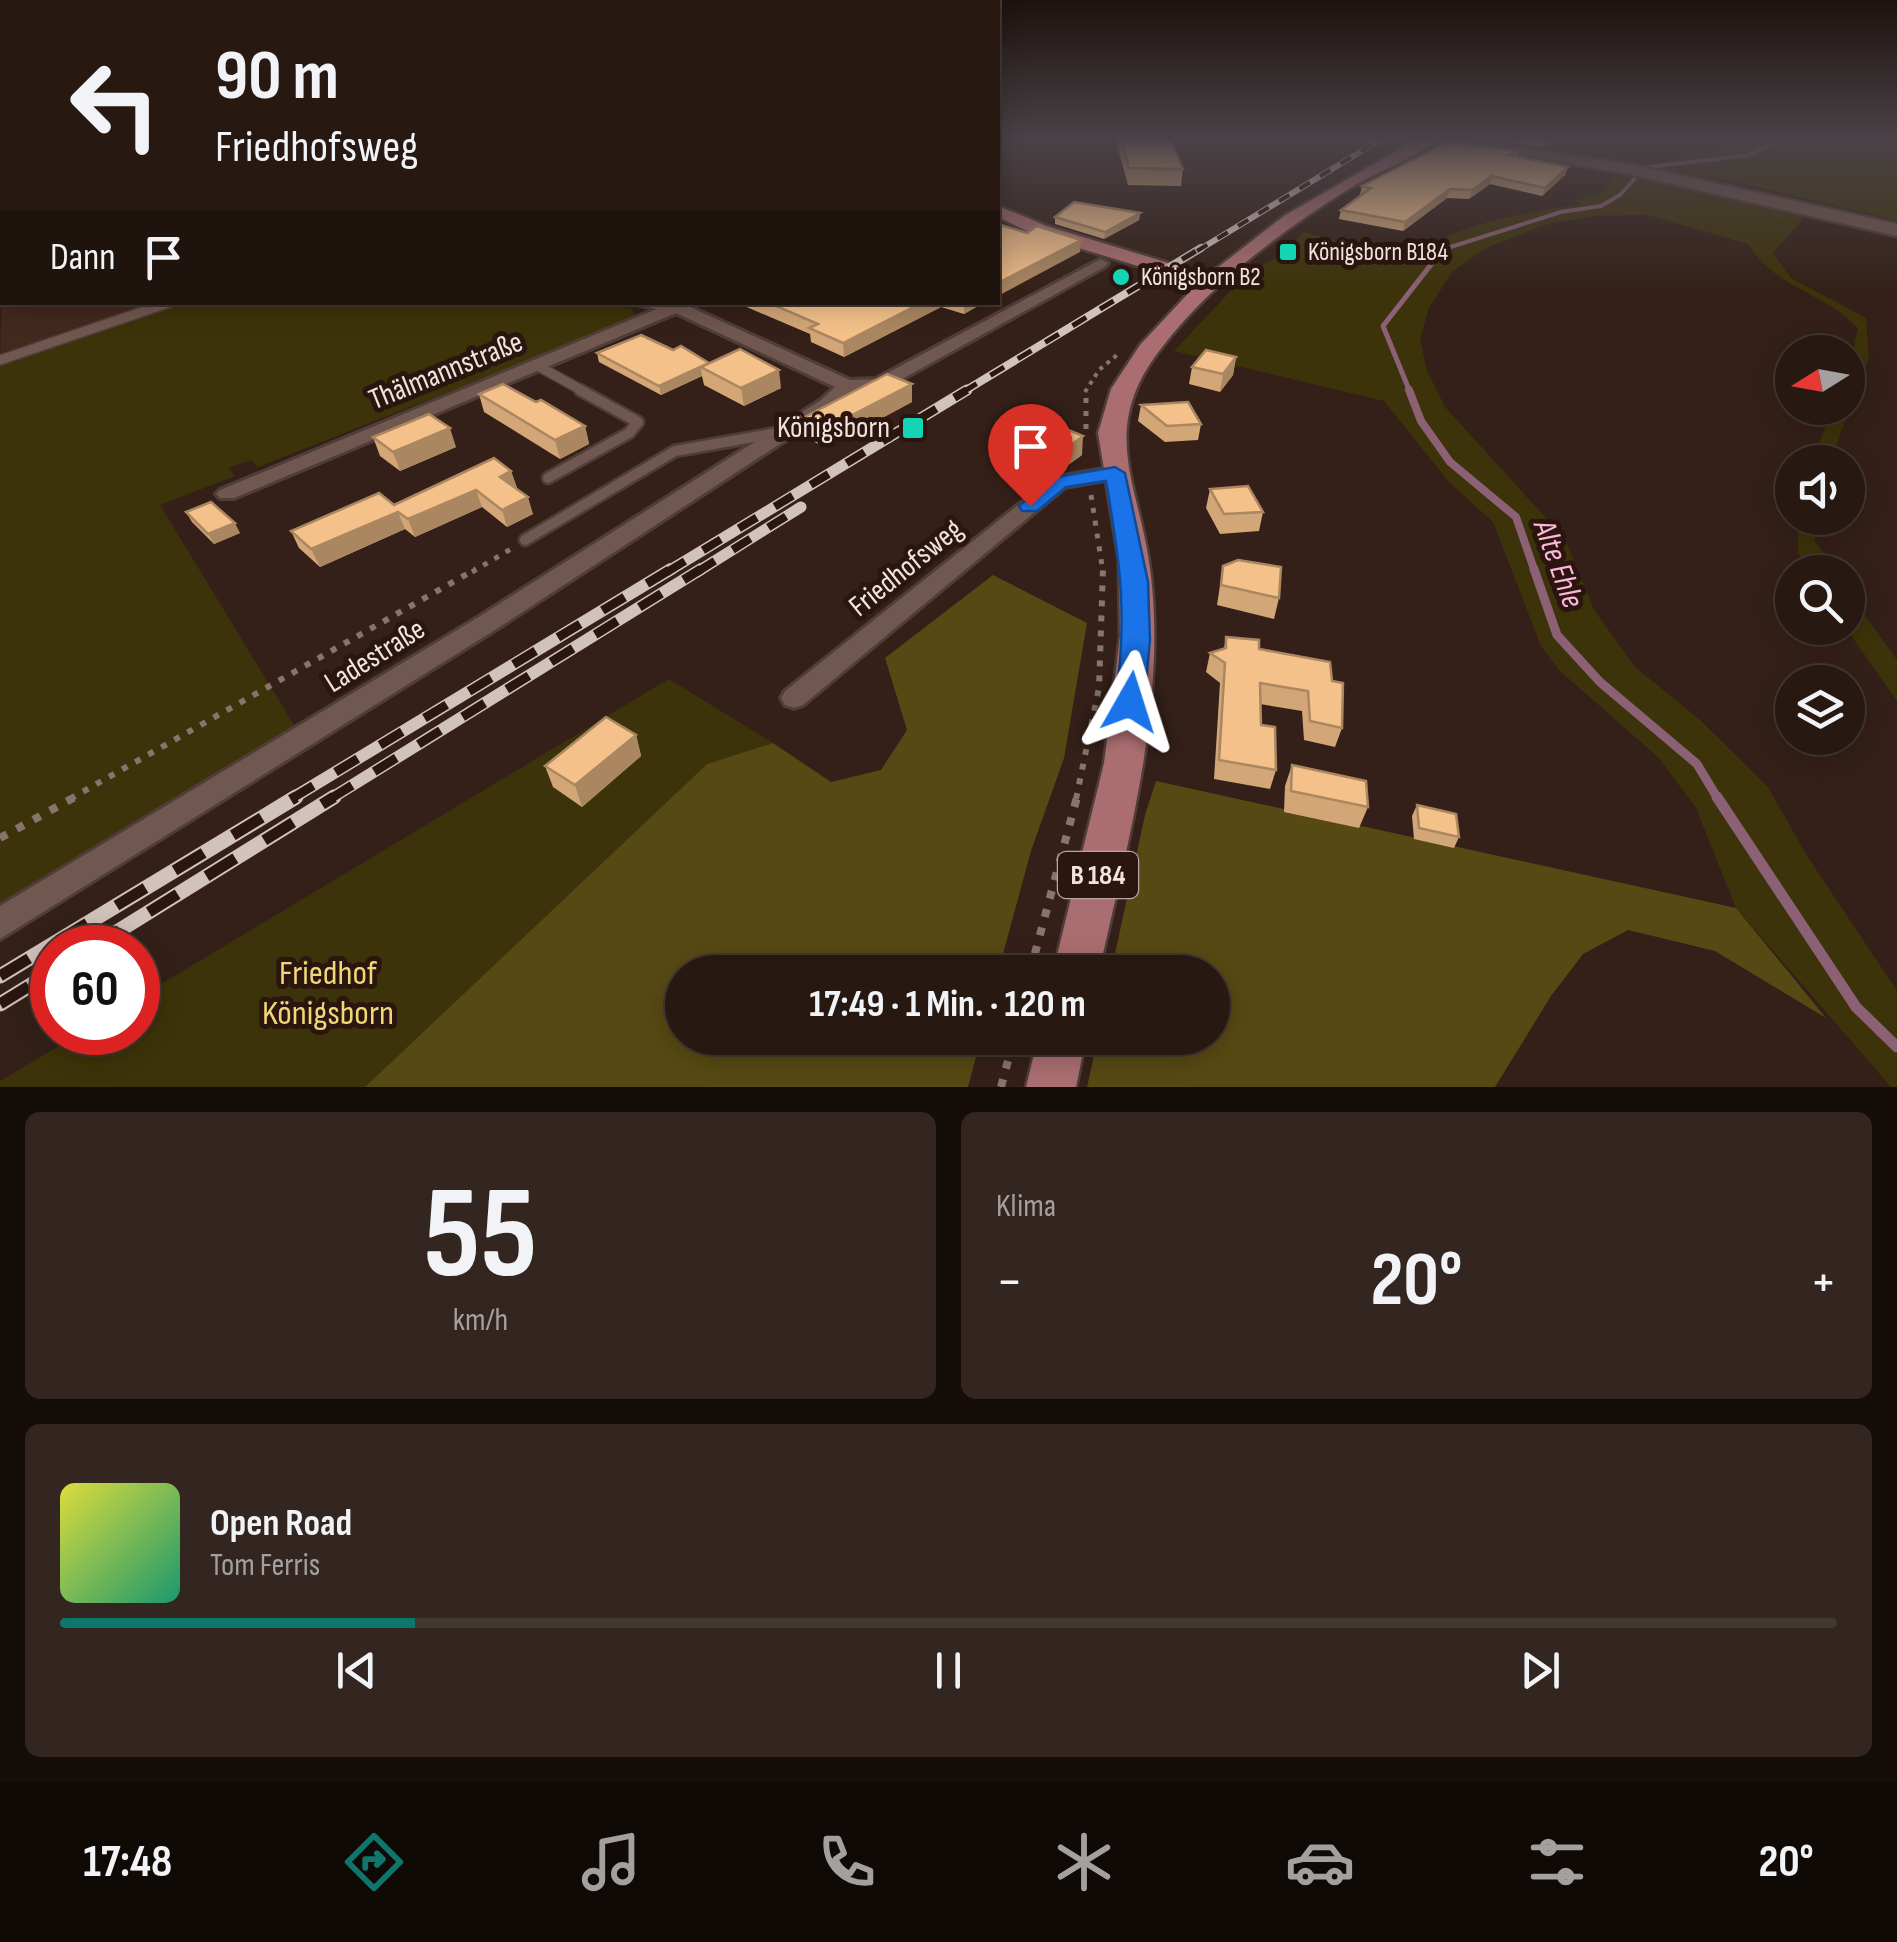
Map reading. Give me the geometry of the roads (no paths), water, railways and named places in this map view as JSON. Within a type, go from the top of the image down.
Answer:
[{"type":"main road","name":"B 184","points":[[1080,955],[1118,778],[1137,608],[1134,560],[1102,474],[1123,392],[1163,332],[1211,282],[1344,189]]},
{"type":"main road","points":[[1000,211],[1040,230],[1211,282]]},
{"type":"main road","points":[[1051,1087],[1058,1055]]},
{"type":"street","points":[[1716,189],[1897,230]]},
{"type":"street","points":[[682,305],[848,386],[880,384],[1101,263]]},
{"type":"street","name":"Thälmannstraße","points":[[227,494],[682,305]]},
{"type":"street","name":"Ladestraße","points":[[0,924],[486,624],[777,432],[828,404],[848,386]]},
{"type":"street","name":"Friedhofsweg","points":[[794,698],[1059,482],[1102,474]]},
{"type":"lane","points":[[0,360],[162,305]]},
{"type":"lane","points":[[538,366],[638,422],[629,433],[548,478]]},
{"type":"lane","points":[[525,540],[675,451],[777,432]]},
{"type":"waterway","name":"Alte Ehle","points":[[1443,249],[1561,212],[1601,206],[1626,189]]},
{"type":"waterway","name":"Alte Ehle","points":[[1410,392],[1383,326],[1443,249]]},
{"type":"waterway","name":"Alte Ehle","points":[[1438,251],[1443,249]]},
{"type":"waterway","name":"Alte Ehle","points":[[1409,390],[1421,421],[1450,462],[1516,517],[1535,572]]},
{"type":"waterway","name":"Alte Ehle","points":[[1534,569],[1557,635],[1600,682],[1697,764],[1718,799]]},
{"type":"waterway","name":"Alte Ehle","points":[[1717,797],[1856,1007],[1897,1047]]},
{"type":"railway","points":[[1197,251],[1300,189]]},
{"type":"railway","points":[[963,392],[1201,248]]},
{"type":"railway","points":[[667,572],[967,390]]},
{"type":"railway","points":[[697,572],[801,507]]},
{"type":"railway","points":[[291,799],[671,569]]},
{"type":"railway","points":[[330,799],[701,569]]},
{"type":"railway","points":[[0,976],[296,797]]},
{"type":"railway","points":[[128,925],[334,797]]},
{"type":"railway","points":[[0,1004],[30,986]]},
{"type":"place","name":"Königsborn B184","points":[[1288,252]]},
{"type":"place","name":"Königsborn B2","points":[[1121,277]]},
{"type":"place","name":"Königsborn","points":[[913,428]]},
{"type":"park label","name":"Friedhof Königsborn","points":[[328,993]]}]
